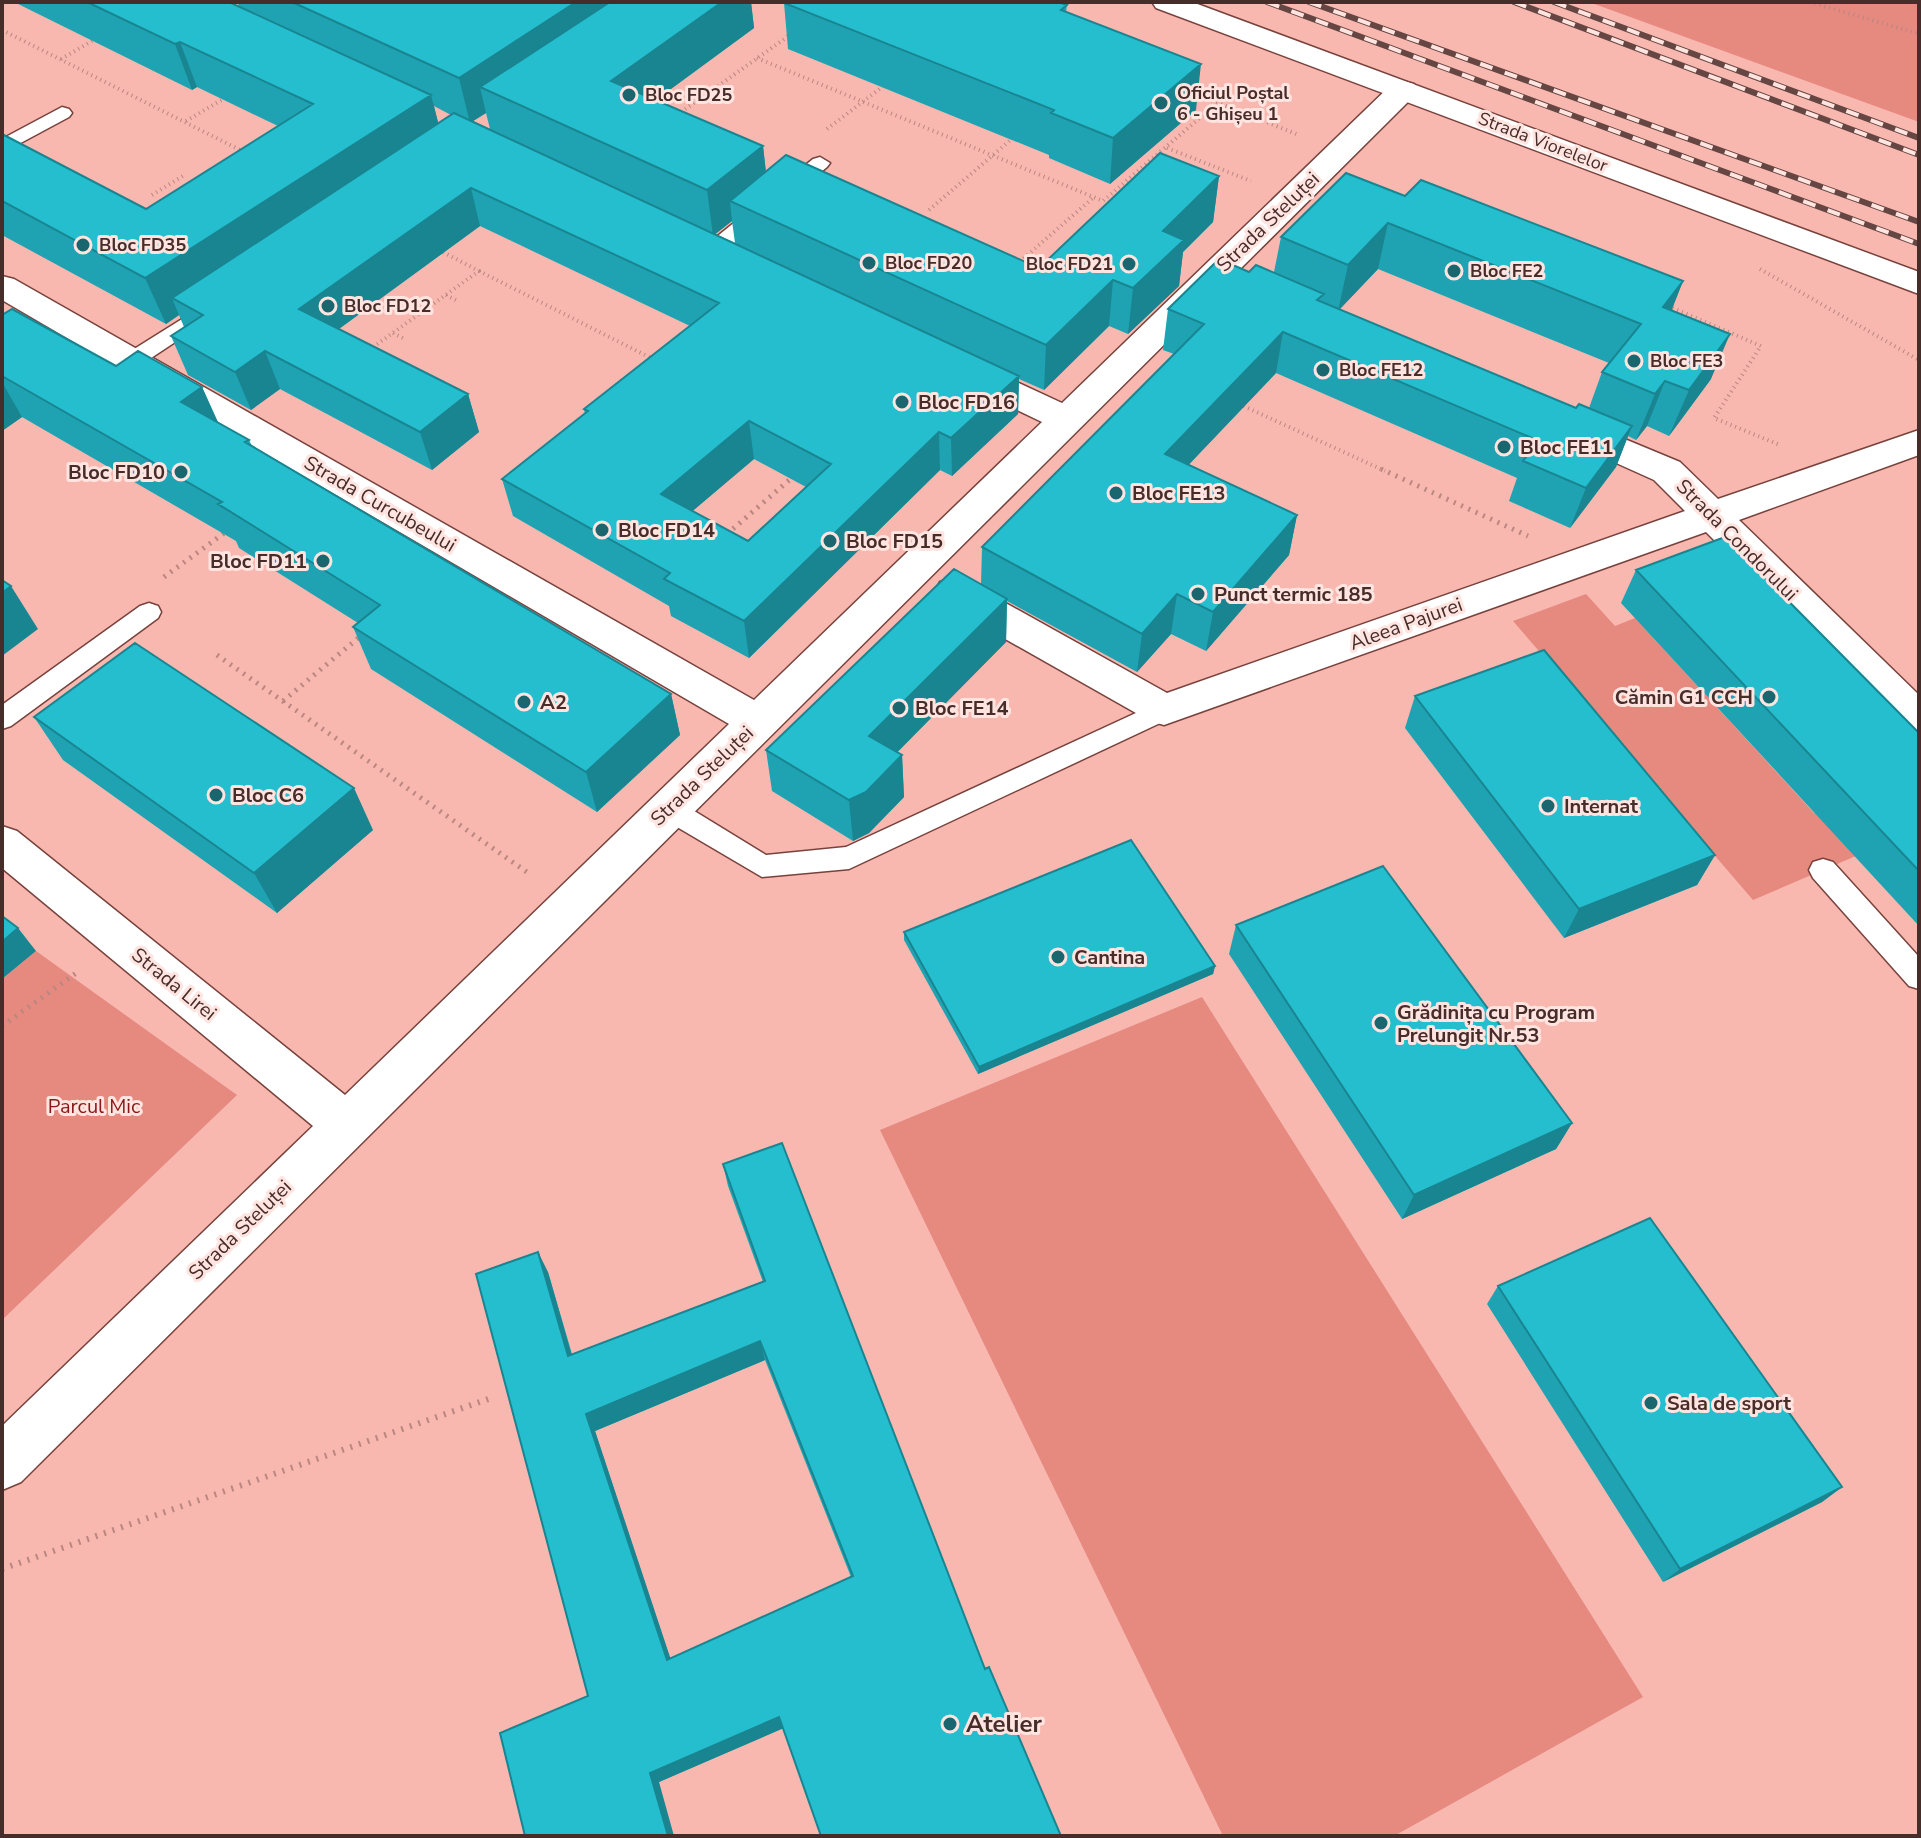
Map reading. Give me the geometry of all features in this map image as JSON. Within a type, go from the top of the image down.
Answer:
[{"type":"street","name":"Strada Viorelelor","points":[[1166,2],[1919,284]]},
{"type":"street","name":"Strada Steluței","points":[[2,1463],[1215,274],[1320,165],[1403,90]]},
{"type":"street","points":[[1215,274],[1253,291]]},
{"type":"street","name":"Strada Curcubeului","points":[[2,286],[25,314],[131,361],[758,722]]},
{"type":"street","points":[[933,356],[1067,419]]},
{"type":"street","name":"Strada Condorului","points":[[1539,415],[1667,471],[1919,720]]},
{"type":"street","name":"Aleea Pajurei","points":[[1164,710],[1919,442]]},
{"type":"street","points":[[913,569],[1164,710]]},
{"type":"street","name":"Strada Lirei","points":[[2,843],[346,1125]]},
{"type":"lane","points":[[2,147],[62,113]]},
{"type":"lane","points":[[712,252],[820,163]]},
{"type":"lane","points":[[131,361],[232,293]]},
{"type":"lane","points":[[2,719],[149,612]]},
{"type":"lane","points":[[669,809],[762,866],[849,858],[1164,710]]},
{"type":"lane","points":[[1823,870],[1919,977]]},
{"type":"path","points":[[1810,2],[1919,34]]},
{"type":"path","points":[[2,30],[248,154]]},
{"type":"path","points":[[676,116],[791,34]]},
{"type":"path","points":[[60,59],[98,38]]},
{"type":"path","points":[[757,58],[1103,201],[1217,103]]},
{"type":"path","points":[[819,136],[887,84]]},
{"type":"path","points":[[1189,92],[1217,103],[1320,165]]},
{"type":"path","points":[[185,122],[226,97]]},
{"type":"path","points":[[929,210],[1016,136]]},
{"type":"path","points":[[1166,148],[1255,183]]},
{"type":"path","points":[[152,195],[186,174]]},
{"type":"path","points":[[1008,272],[1094,197]]},
{"type":"path","points":[[426,243],[658,362],[647,370]]},
{"type":"path","points":[[1757,267],[1919,360]]},
{"type":"path","points":[[368,351],[479,271]]},
{"type":"path","points":[[446,295],[458,301]]},
{"type":"path","points":[[1663,303],[1761,346],[1714,418],[1840,470]]},
{"type":"path","points":[[393,333],[405,339]]},
{"type":"path","points":[[1229,399],[1584,561]]},
{"type":"path","points":[[724,537],[803,467]]},
{"type":"path","points":[[157,583],[230,529]]},
{"type":"path","points":[[283,701],[367,631]]},
{"type":"path","points":[[217,655],[543,884]]},
{"type":"path","points":[[2,1026],[121,940]]},
{"type":"path","points":[[2,1569],[494,1397]]},
{"type":"green space","points":[[1589,2],[1919,2],[1919,122]]},
{"type":"green space","points":[[1586,594],[1615,626],[1635,618],[1814,813],[1919,770],[1919,829],[1753,900],[1513,621]]},
{"type":"green space","name":"Parcul Mic","points":[[36,951],[237,1095],[2,1320],[2,979]]},
{"type":"green space","points":[[1202,997],[1643,1697],[1394,1836],[1223,1836],[880,1130]]},
{"type":"building","points":[[87,2],[229,2],[431,95],[145,278],[2,201],[2,134],[146,209],[313,104]]},
{"type":"building","points":[[292,2],[441,3],[576,2],[459,78]]},
{"type":"building","points":[[610,2],[722,2],[611,81],[763,146],[707,190],[480,87]]},
{"type":"building","points":[[786,2],[1058,2],[1067,5],[1061,10],[1201,64],[1113,138],[1051,113],[1054,110]]},
{"type":"building","points":[[454,113],[1019,376],[951,438],[939,432],[744,621],[664,579],[670,573],[502,479],[588,411],[584,409],[719,303],[471,188],[299,309],[468,394],[420,432],[265,351],[235,372],[171,336],[203,315],[172,298]],"holes":[[[749,421],[831,464],[748,541],[661,494]]]},
{"type":"building","points":[[1160,153],[1219,176],[1163,231],[1184,240],[1133,288],[1113,280],[1046,345],[730,201],[786,155],[1039,268]]},
{"type":"building","points":[[1346,173],[1405,196],[1421,180],[1683,281],[1663,307],[1730,334],[1689,390],[1665,381],[1655,394],[1602,372],[1641,324],[1388,223],[1348,265],[1281,237]]},
{"type":"building","points":[[1219,259],[1249,272],[1256,265],[1324,294],[1317,300],[1576,408],[1579,404],[1632,426],[1586,488],[1523,461],[1539,441],[1283,332],[1165,454],[1297,515],[1213,612],[1177,594],[1142,634],[982,547],[1204,324],[1168,309]]},
{"type":"building","points":[[12,309],[116,366],[138,351],[202,387],[181,402],[671,694],[586,772],[353,627],[380,605],[218,504],[222,502],[2,376],[2,315]]},
{"type":"building","points":[[1725,537],[1919,733],[1919,871],[1636,570]]},
{"type":"building","points":[[954,569],[1007,599],[869,736],[902,755],[866,792],[849,800],[766,750]]},
{"type":"building","points":[[2,580],[11,586],[2,593]]},
{"type":"building","name":"Bloc C6","points":[[135,643],[354,788],[254,873],[34,717]]},
{"type":"building","name":"Internat","points":[[1544,650],[1715,855],[1579,909],[1415,696]]},
{"type":"building","name":"Cantina","points":[[1131,840],[1215,966],[979,1067],[904,932]]},
{"type":"building","points":[[1383,866],[1572,1123],[1414,1195],[1236,925]]},
{"type":"building","points":[[2,916],[18,928],[2,942]]},
{"type":"building","points":[[782,1143],[985,1669],[989,1667],[1061,1836],[821,1836],[779,1717],[650,1773],[668,1836],[525,1836],[500,1733],[588,1696],[476,1274],[538,1252],[568,1356],[765,1281],[723,1164]],"holes":[[[760,1341],[853,1576],[667,1660],[586,1414]]]},
{"type":"building","name":"Sala de sport","points":[[1650,1218],[1842,1487],[1680,1569],[1498,1286]]},
{"type":"railway","points":[[1267,2],[1919,244]]},
{"type":"railway","points":[[1309,2],[1919,222]]},
{"type":"railway","points":[[1514,2],[1919,155]]},
{"type":"railway","points":[[1554,2],[1919,138]]},
{"type":"place","name":"Bloc FD25","points":[[629,95]]},
{"type":"place","name":"Oficiul Poștal 6 - Ghișeu 1","points":[[1161,103]]},
{"type":"place","name":"Bloc FD35","points":[[83,245]]},
{"type":"place","name":"Bloc FD20","points":[[869,263]]},
{"type":"place","name":"Bloc FD21","points":[[1129,264]]},
{"type":"place","name":"Bloc FE2","points":[[1454,271]]},
{"type":"place","name":"Bloc FD12","points":[[328,306]]},
{"type":"place","name":"Bloc FE3","points":[[1634,361]]},
{"type":"place","name":"Bloc FE12","points":[[1323,370]]},
{"type":"place","name":"Bloc FD16","points":[[902,402]]},
{"type":"place","name":"Bloc FE11","points":[[1504,447]]},
{"type":"place","name":"Bloc FD10","points":[[181,472]]},
{"type":"place","name":"Bloc FE13","points":[[1116,493]]},
{"type":"place","name":"Bloc FD14","points":[[602,530]]},
{"type":"place","name":"Bloc FD15","points":[[830,541]]},
{"type":"place","name":"Bloc FD11","points":[[323,561]]},
{"type":"place","name":"Punct termic 185","points":[[1198,594]]},
{"type":"place","name":"Cămin G1 CCH","points":[[1769,697]]},
{"type":"place","name":"A2","points":[[524,702]]},
{"type":"place","name":"Bloc FE14","points":[[899,708]]},
{"type":"place","name":"Bloc C6","points":[[216,795]]},
{"type":"place","name":"Internat","points":[[1548,806]]},
{"type":"place","name":"Cantina","points":[[1058,957]]},
{"type":"place","name":"Grădinița cu Program Prelungit Nr.53","points":[[1381,1023]]},
{"type":"place","name":"Sala de sport","points":[[1651,1403]]},
{"type":"place","name":"Atelier","points":[[950,1724]]}]
